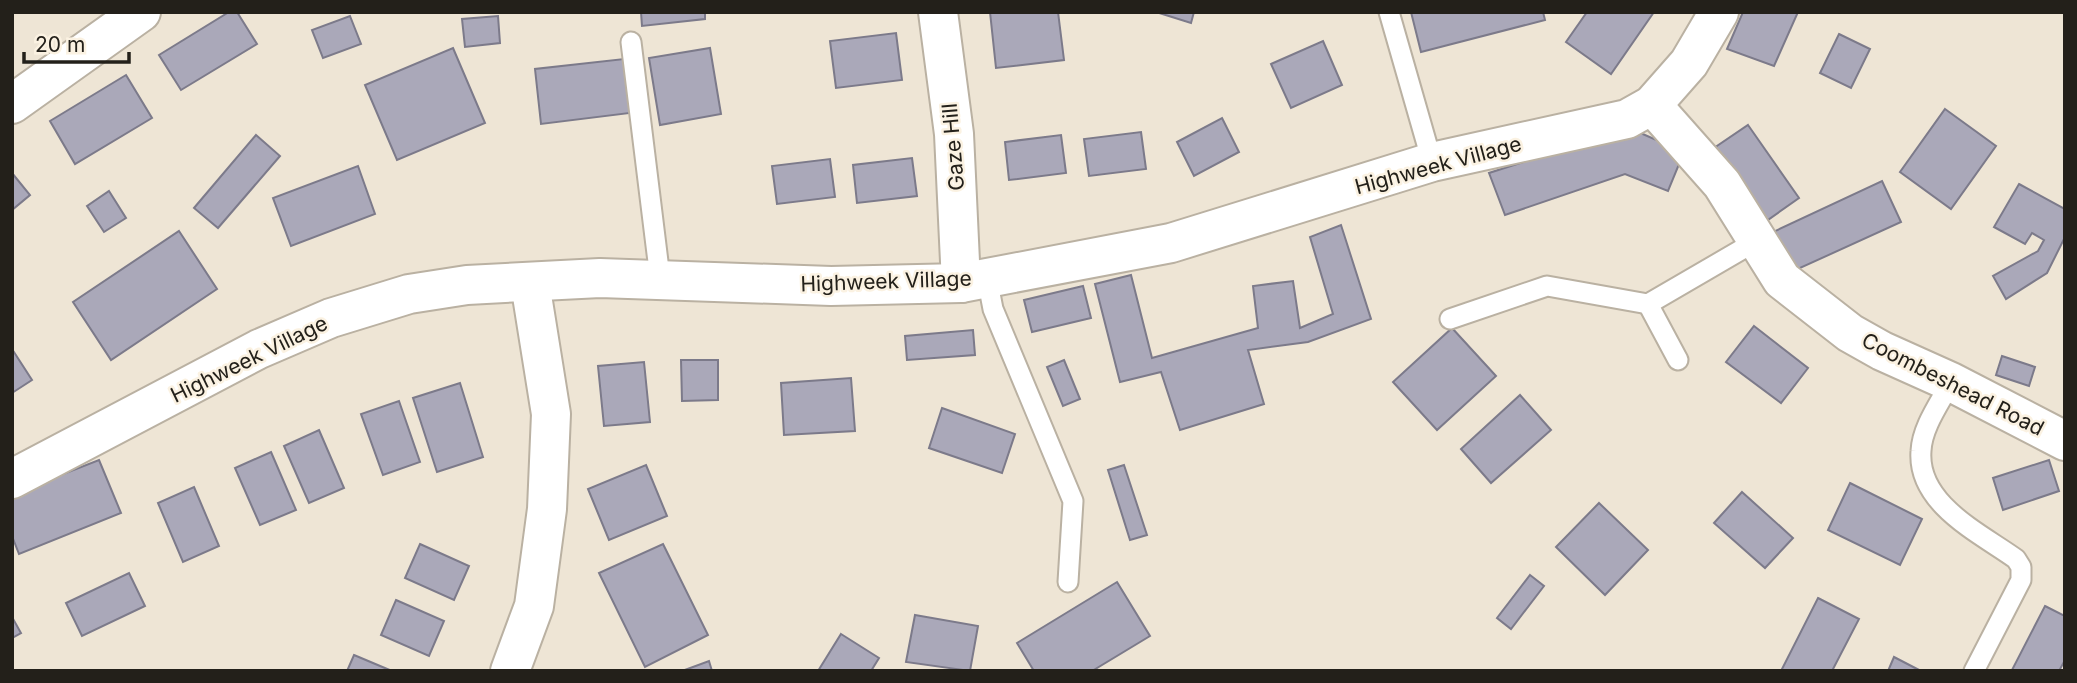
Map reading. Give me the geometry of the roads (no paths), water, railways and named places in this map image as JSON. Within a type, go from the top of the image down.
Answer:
[{"type":"street","points":[[12,104],[141,12]]},
{"type":"street","name":"Gaze Hill","points":[[938,12],[974,280]]},
{"type":"street","name":"Highweek Village","points":[[16,473],[259,349],[331,318],[408,295],[467,285],[600,278],[831,286],[974,280],[1171,243],[1432,162],[1627,119],[1653,105],[1689,63],[1719,12]]},
{"type":"street","name":"Coombeshead Road","points":[[1653,105],[1722,184],[1782,280],[1850,333],[2065,440]]},
{"type":"street","points":[[510,671],[534,606],[547,509],[551,414],[530,283]]},
{"type":"lane","points":[[1389,12],[1432,162]]},
{"type":"lane","points":[[631,42],[660,278]]},
{"type":"lane","points":[[1450,319],[1547,286],[1648,304],[1758,240]]},
{"type":"lane","points":[[974,280],[993,309],[1073,501],[1068,582]]},
{"type":"lane","points":[[1648,304],[1678,360]]},
{"type":"lane","points":[[1951,382],[1928,425],[1921,451],[1929,486],[1949,511],[2016,559],[2021,567],[2021,580],[1974,671]]}]
